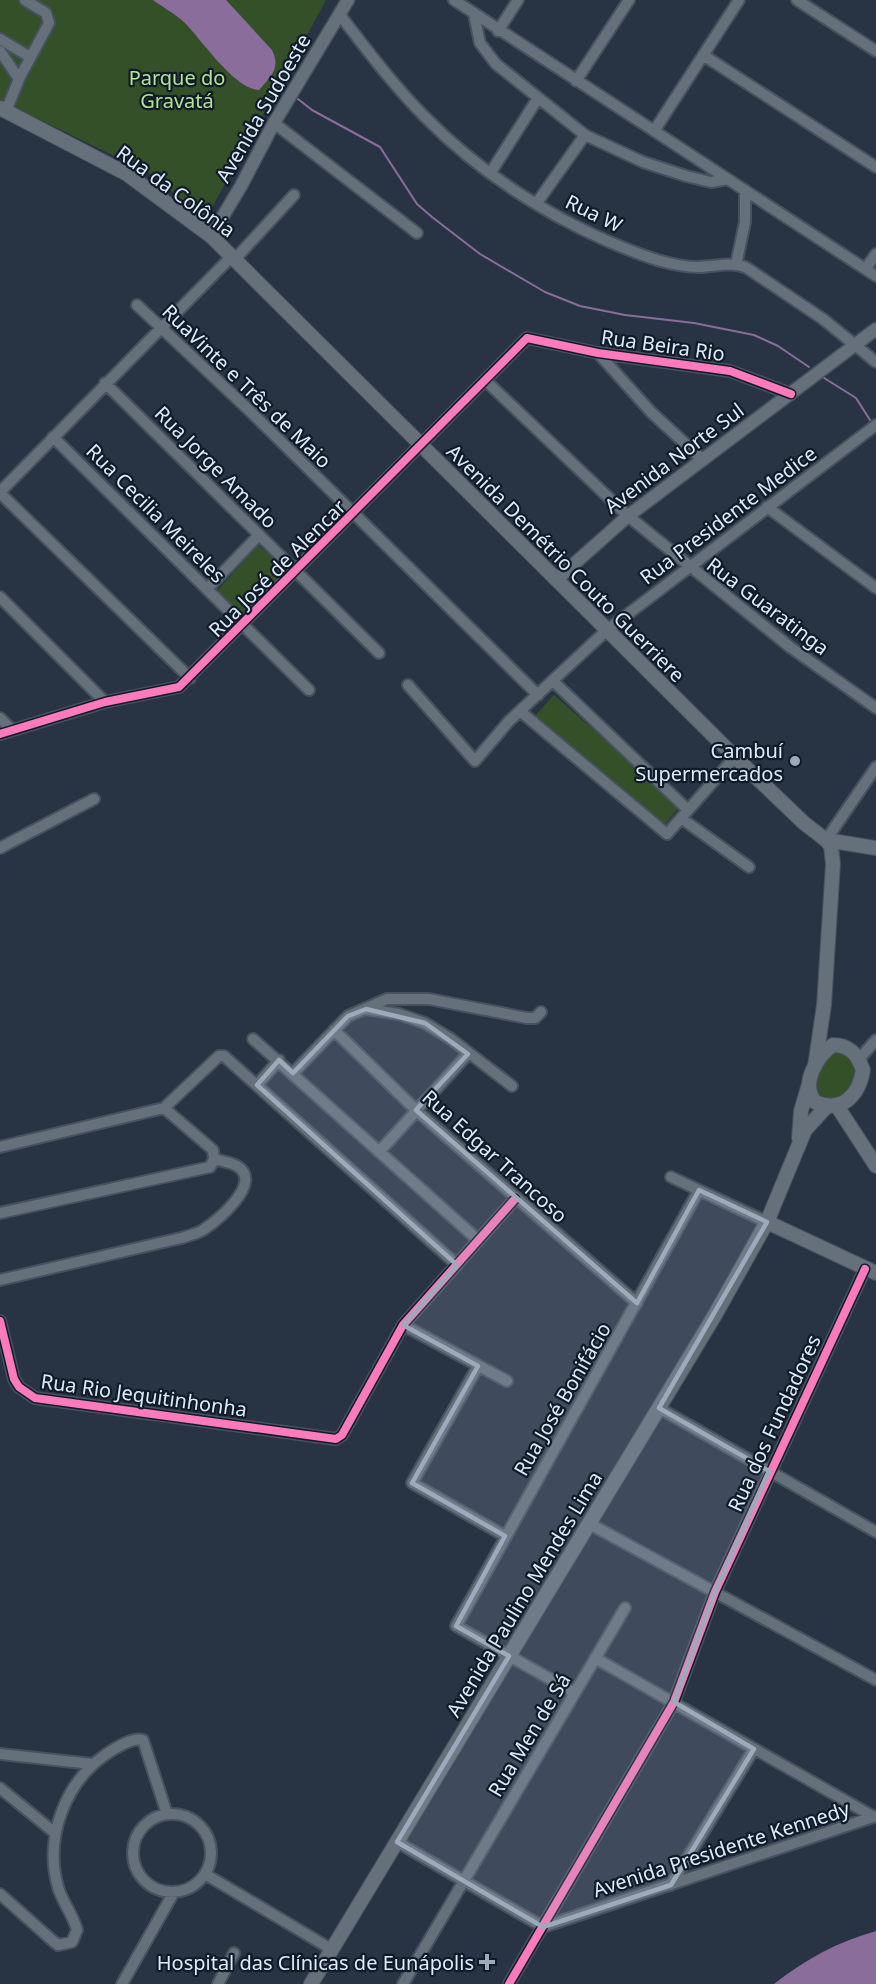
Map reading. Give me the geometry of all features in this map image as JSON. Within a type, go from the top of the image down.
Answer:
[{"type":"main road","name":"Rua da Colônia","points":[[3,109],[127,174],[211,236],[234,258]]},
{"type":"main road","name":"Avenida Demétrio Couto Guerriere","points":[[234,258],[420,446],[735,757],[804,823],[826,840]]},
{"type":"main road","points":[[826,840],[876,848]]},
{"type":"main road","points":[[800,1140],[801,1111],[814,1066],[824,1005],[833,864],[831,846],[826,840]]},
{"type":"main road","points":[[824,1005],[827,1030],[833,1045]]},
{"type":"main road","points":[[800,1140],[810,1122],[854,1094],[869,1075],[859,1059],[849,1049],[833,1045]]},
{"type":"main road","points":[[814,1066],[833,1045]]},
{"type":"main road","points":[[809,1084],[812,1099],[832,1106],[876,1166]]},
{"type":"main road","name":"Avenida Paulino Mendes Lima","points":[[311,1984],[590,1524],[767,1222],[800,1140]]},
{"type":"main road","points":[[767,1222],[871,1271]]},
{"type":"street","points":[[3,109],[49,22],[49,17],[25,0]]},
{"type":"street","name":"Avenida Sudoeste","points":[[211,236],[241,186],[274,123],[348,0]]},
{"type":"street","points":[[454,0],[498,31],[876,276]]},
{"type":"street","points":[[498,31],[518,0]]},
{"type":"street","points":[[576,81],[628,0]]},
{"type":"street","points":[[654,131],[739,0]]},
{"type":"street","points":[[797,0],[876,51]]},
{"type":"street","points":[[474,14],[480,43],[496,64],[585,135],[643,162],[665,169],[711,182],[728,179]]},
{"type":"street","name":"Rua W","points":[[340,15],[393,82],[425,117],[461,150],[536,204],[580,228],[657,260],[680,266],[736,265],[747,268],[855,344],[876,362]]},
{"type":"street","points":[[0,39],[30,57]]},
{"type":"street","points":[[0,51],[19,79]]},
{"type":"street","points":[[703,56],[876,167]]},
{"type":"street","points":[[491,171],[538,98]]},
{"type":"street","points":[[274,123],[417,233]]},
{"type":"street","points":[[536,204],[585,135]]},
{"type":"street","points":[[736,265],[745,222],[745,190]]},
{"type":"street","points":[[190,678],[0,492],[105,383],[234,258],[294,195]]},
{"type":"street","points":[[866,268],[876,255]]},
{"type":"street","name":"RuaVinte e Três de Maio","points":[[137,305],[251,412],[538,695]]},
{"type":"street","name":"Avenida Norte Sul","points":[[556,579],[628,516],[876,329]]},
{"type":"street","name":"Rua José de Alencar","points":[[0,734],[105,702],[179,687],[297,572],[527,338]]},
{"type":"street","name":"Rua Beira Rio","points":[[527,338],[598,353],[730,371],[791,394]]},
{"type":"street","points":[[598,353],[651,412],[703,460]]},
{"type":"street","name":"Rua Guaratinga","points":[[485,380],[628,516],[688,567],[790,647],[876,708]]},
{"type":"street","name":"Rua Jorge Amado","points":[[105,383],[380,653]]},
{"type":"street","name":"Rua Presidente Medice","points":[[408,685],[475,761],[520,711],[607,630],[876,425]]},
{"type":"street","name":"Rua Cecilia Meireles","points":[[53,437],[309,690]]},
{"type":"street","points":[[767,507],[876,588]]},
{"type":"street","points":[[208,588],[259,535]]},
{"type":"street","points":[[0,597],[105,702]]},
{"type":"street","points":[[553,681],[685,814],[749,867]]},
{"type":"street","points":[[520,711],[667,834],[735,757]]},
{"type":"street","points":[[0,718],[12,730]]},
{"type":"street","points":[[826,840],[876,767]]},
{"type":"street","points":[[0,848],[94,799]]},
{"type":"street","points":[[293,1073],[348,1016],[387,999],[412,997],[527,1018],[535,1018],[541,1012]]},
{"type":"street","points":[[366,1009],[399,1014],[425,1023],[451,1039],[512,1086]]},
{"type":"street","name":"Rua Edgar Trancoso","points":[[334,1030],[416,1110],[515,1199],[637,1303]]},
{"type":"street","points":[[253,1039],[478,1240]]},
{"type":"street","points":[[859,1059],[876,1040]]},
{"type":"street","points":[[379,1152],[468,1054]]},
{"type":"street","points":[[0,1147],[164,1108],[221,1055],[257,1084],[457,1265]]},
{"type":"street","points":[[257,1084],[279,1060]]},
{"type":"street","points":[[0,1212],[210,1167],[214,1159],[213,1150],[164,1108]]},
{"type":"street","points":[[0,1280],[181,1238],[202,1230],[218,1218],[245,1188],[246,1178],[238,1166],[214,1159]]},
{"type":"street","points":[[671,1177],[767,1222]]},
{"type":"street","name":"Rua José Bonifácio","points":[[509,1656],[456,1626],[699,1190]]},
{"type":"street","points":[[507,1381],[403,1325],[515,1199]]},
{"type":"street","name":"Rua dos Fundadores","points":[[509,1984],[674,1702],[715,1592],[769,1471],[871,1271]]},
{"type":"street","name":"Rua Rio Jequitinhonha","points":[[0,1320],[3,1347],[14,1379],[19,1387],[35,1398],[336,1439],[342,1435],[403,1325]]},
{"type":"street","points":[[478,1366],[412,1483],[505,1536]]},
{"type":"street","points":[[659,1408],[876,1532]]},
{"type":"street","points":[[590,1524],[876,1680]]},
{"type":"street","name":"Rua Men de Sá","points":[[403,1984],[625,1608]]},
{"type":"street","points":[[509,1656],[575,1693]]},
{"type":"street","points":[[595,1658],[875,1817]]},
{"type":"street","points":[[0,1894],[58,1945],[66,1944],[76,1936],[77,1930],[58,1888],[55,1873],[55,1833],[69,1793],[92,1764],[135,1739],[143,1740],[167,1814]]},
{"type":"street","points":[[671,1885],[754,1749]]},
{"type":"street","points":[[0,1754],[92,1764]]},
{"type":"street","points":[[0,1788],[55,1833]]},
{"type":"street","points":[[167,1814],[190,1819],[203,1829],[211,1851],[205,1874],[195,1885],[174,1892],[156,1889],[148,1883],[136,1867],[133,1857],[136,1838],[141,1829],[157,1817],[167,1814]]},
{"type":"street","name":"Avenida Presidente Kennedy","points":[[543,1927],[875,1817]]},
{"type":"street","points":[[397,1842],[543,1927]]},
{"type":"street","points":[[205,1874],[331,1949]]},
{"type":"street","points":[[122,1984],[174,1892]]},
{"type":"street","points":[[218,1984],[234,1953]]},
{"type":"highlighted area","points":[[366,1009],[425,1023],[468,1054],[416,1110],[637,1303],[699,1190],[767,1222],[659,1408],[769,1471],[715,1592],[674,1702],[754,1749],[671,1885],[543,1927],[397,1842],[509,1656],[456,1626],[505,1536],[412,1483],[478,1366],[403,1325],[457,1265],[257,1085],[279,1060],[293,1073],[348,1016]]},
{"type":"green space","name":"Parque do Gravatá","points":[[0,0],[326,0],[292,63],[293,70],[269,105],[205,220],[153,175],[0,100]]},
{"type":"green space","points":[[258,545],[287,570],[244,618],[216,592]]},
{"type":"green space","points":[[554,695],[680,806],[663,827],[534,717]]},
{"type":"green space","points":[[833,1051],[850,1054],[857,1070],[854,1090],[837,1101],[816,1094],[815,1088],[819,1071]]},
{"type":"shaded area","points":[[153,0],[226,0],[272,50],[275,56],[275,67],[271,76],[259,90],[249,88],[229,73],[184,22]]},
{"type":"shaded area","points":[[876,1931],[876,1984],[774,1984],[822,1952]]},
{"type":"waterway","points":[[270,78],[277,83]]},
{"type":"waterway","points":[[298,99],[312,110],[380,147],[417,204],[480,254],[545,292],[580,306],[625,315],[694,323],[754,335],[778,346],[809,367]]},
{"type":"waterway","points":[[821,376],[856,398],[870,420]]},
{"type":"cycle path","points":[[0,734],[105,702],[179,687],[527,338],[598,353],[730,371],[791,394]]},
{"type":"cycle path","points":[[0,1321],[14,1379],[19,1387],[35,1398],[336,1439],[342,1435],[403,1325],[515,1199]]},
{"type":"cycle path","points":[[509,1984],[674,1702],[715,1592],[865,1269]]},
{"type":"place","name":"Cambuí Supermercados","points":[[795,761]]},
{"type":"place","name":"Hospital das Clínicas de Eunápolis","points":[[487,1962]]}]
